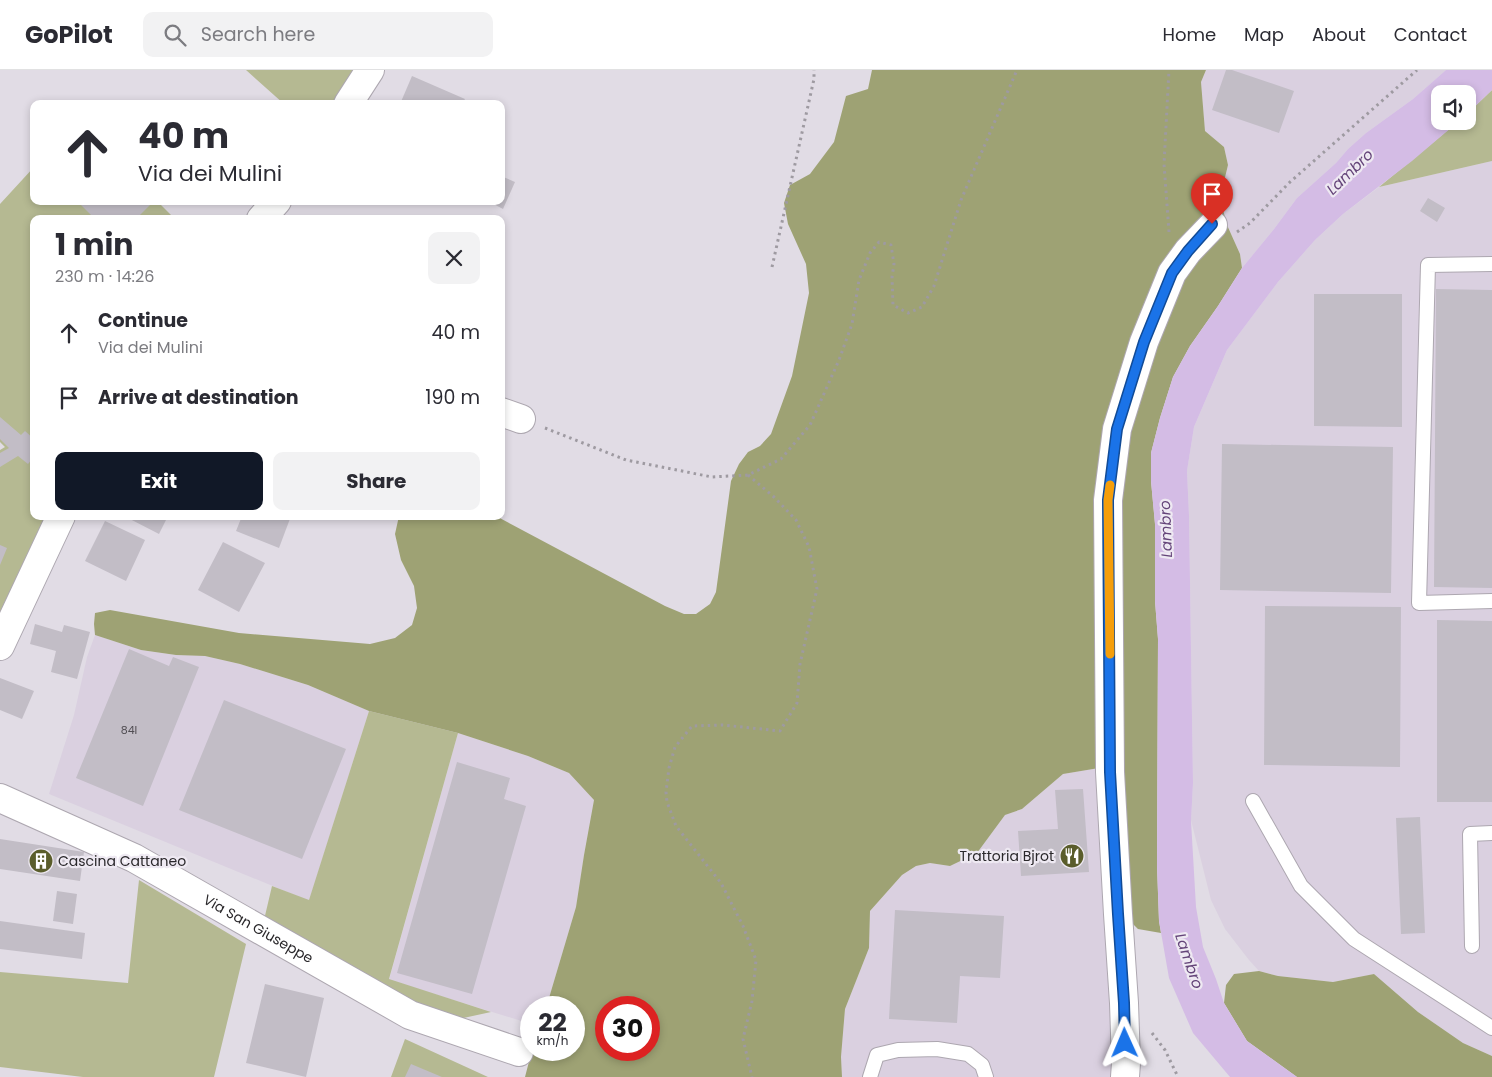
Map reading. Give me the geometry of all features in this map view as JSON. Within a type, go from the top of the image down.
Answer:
[{"type":"street","points":[[351,100],[370,70]]},
{"type":"street","points":[[265,215],[273,205]]},
{"type":"street","points":[[1125,1077],[1124,1003],[1110,772],[1108,500],[1117,429],[1144,342],[1172,273],[1188,251],[1222,230]]},
{"type":"street","points":[[0,646],[58,520]]},
{"type":"street","name":"Via San Giuseppe","points":[[0,798],[134,858],[410,1015],[519,1052]]},
{"type":"lane","points":[[1492,264],[1428,265],[1419,603],[1492,601]]},
{"type":"lane","points":[[1253,801],[1301,886],[1354,939],[1492,1028]]},
{"type":"lane","points":[[1472,946],[1470,834],[1492,833]]},
{"type":"lane","points":[[870,1077],[877,1055],[898,1050],[936,1049],[968,1054],[982,1064],[986,1077]]},
{"type":"path","points":[[772,267],[814,79],[814,70]]},
{"type":"path","points":[[511,415],[626,460],[712,477],[748,475],[782,459],[810,425],[840,360],[852,324],[859,280],[870,253],[879,242],[892,245],[894,264],[892,277],[893,305],[908,314],[922,307],[934,286],[961,200],[1016,70]]},
{"type":"path","points":[[1169,70],[1164,164],[1169,233]]},
{"type":"path","points":[[1222,230],[1250,222],[1290,182],[1418,70]]},
{"type":"path","points":[[748,475],[774,496],[796,520],[809,547],[817,589],[800,664],[797,703],[780,731],[723,725],[692,726],[675,746],[669,768],[666,792],[667,802],[676,826],[721,883],[743,926],[756,960],[752,1001],[742,1039],[752,1077]]},
{"type":"path","points":[[1150,1031],[1165,1050],[1178,1077]]},
{"type":"shaded area","points":[[1206,70],[1446,70],[1413,99],[1366,133],[1297,198],[1242,268],[1240,254],[1227,225],[1220,198],[1228,165],[1224,147],[1205,131],[1201,82]]},
{"type":"shaded area","points":[[1492,161],[1492,1056],[1463,1043],[1418,1012],[1374,974],[1333,982],[1278,976],[1259,971],[1225,929],[1211,900],[1191,820],[1193,783],[1187,471],[1194,427],[1227,350],[1278,282],[1315,240],[1343,214],[1379,187]]},
{"type":"shaded area","points":[[95,635],[141,650],[176,655],[205,656],[240,664],[308,685],[369,711],[309,901],[49,794],[74,715],[87,657]]},
{"type":"shaded area","points":[[458,733],[528,756],[569,773],[594,800],[576,907],[550,996],[520,996],[520,1021],[389,980]]},
{"type":"shaded area","points":[[1099,768],[1125,1077],[842,1077],[841,1057],[845,1009],[869,948],[870,911],[902,875],[916,866],[930,863],[950,866],[977,853],[1005,815],[1022,809],[1063,774]]},
{"type":"green space","points":[[246,70],[355,70],[337,100],[280,100]]},
{"type":"green space","points":[[872,70],[1206,70],[1201,82],[1205,131],[1224,147],[1228,165],[1220,198],[1227,225],[1240,254],[1242,268],[1190,346],[1173,377],[1151,453],[1151,481],[1155,524],[1155,601],[1158,639],[1157,866],[1161,933],[1138,929],[1126,917],[1099,768],[1063,774],[1022,809],[1005,815],[977,853],[950,866],[930,863],[916,866],[902,875],[870,911],[869,948],[845,1009],[841,1057],[842,1077],[525,1077],[529,1061],[585,1061],[585,996],[550,996],[576,907],[594,800],[569,773],[528,756],[458,733],[369,711],[308,685],[240,664],[205,656],[176,655],[141,650],[95,635],[95,613],[110,610],[239,633],[370,644],[395,638],[412,625],[417,608],[414,586],[401,560],[395,534],[398,520],[504,520],[665,606],[684,614],[696,614],[710,604],[716,592],[731,481],[739,464],[748,452],[760,446],[771,434],[792,376],[809,293],[806,264],[788,224],[784,203],[790,185],[810,174],[834,142],[846,96],[868,89]]},
{"type":"green space","points":[[1492,90],[1492,161],[1379,187],[1448,130],[1476,130],[1476,105]]},
{"type":"green space","points":[[30,171],[30,205],[161,205],[171,215],[30,215],[30,520],[48,520],[0,622],[0,450],[5,447],[0,442],[0,204]]},
{"type":"green space","points":[[369,711],[458,733],[389,979],[491,1012],[445,1022],[264,920],[272,886],[309,900]]},
{"type":"green space","points":[[139,880],[246,944],[214,1077],[83,1077],[0,1067],[0,972],[128,983]]},
{"type":"green space","points":[[1259,971],[1278,976],[1333,982],[1374,974],[1418,1012],[1463,1043],[1492,1056],[1492,1077],[1297,1077],[1247,1041],[1224,1003],[1226,985],[1234,974]]},
{"type":"green space","points":[[405,1039],[488,1077],[391,1077]]},
{"type":"water","name":"Lambro","points":[[1446,70],[1492,70],[1492,90],[1476,105],[1476,85],[1431,85],[1431,130],[1448,130],[1412,161],[1343,214],[1315,240],[1278,282],[1227,350],[1194,427],[1187,471],[1193,783],[1191,821],[1196,907],[1203,947],[1224,1003],[1247,1041],[1297,1077],[1230,1077],[1193,1033],[1169,978],[1159,921],[1157,866],[1158,639],[1155,601],[1155,524],[1151,481],[1151,453],[1173,377],[1190,346],[1242,268],[1297,198],[1366,133],[1413,99]]},
{"type":"building","points":[[1226,70],[1232,70],[1294,91],[1279,133],[1212,110]]},
{"type":"building","points":[[412,76],[465,99],[464,100],[402,100]]},
{"type":"building","points":[[505,178],[515,182],[505,204]]},
{"type":"building","points":[[1428,198],[1445,208],[1437,222],[1420,211]]},
{"type":"building","points":[[81,205],[150,205],[140,215],[91,215]]},
{"type":"building","points":[[496,205],[505,205],[503,209]]},
{"type":"building","points":[[1436,289],[1492,290],[1492,588],[1434,587]]},
{"type":"building","points":[[1314,294],[1402,294],[1402,427],[1314,426]]},
{"type":"building","points":[[0,417],[21,435],[25,431],[30,435],[30,462],[28,464],[18,456],[0,467],[0,453],[9,448],[0,439]]},
{"type":"building","points":[[1222,444],[1393,447],[1391,593],[1220,590]]},
{"type":"building","points":[[132,520],[166,520],[159,534]]},
{"type":"building","points":[[240,520],[290,520],[279,548],[236,531]]},
{"type":"building","points":[[105,521],[145,540],[126,581],[85,561]]},
{"type":"building","points":[[223,542],[265,563],[239,612],[198,590]]},
{"type":"building","points":[[0,545],[7,548],[0,565]]},
{"type":"building","points":[[1265,606],[1401,607],[1400,767],[1264,765]]},
{"type":"building","points":[[1437,620],[1492,621],[1492,802],[1437,802]]},
{"type":"building","points":[[35,624],[62,632],[64,625],[90,632],[77,679],[51,672],[56,651],[30,644]]},
{"type":"building","points":[[129,649],[169,666],[173,657],[199,667],[143,806],[76,778]]},
{"type":"building","points":[[0,678],[34,691],[22,719],[0,710]]},
{"type":"building","points":[[224,700],[346,749],[302,859],[179,810]]},
{"type":"building","points":[[457,762],[510,778],[504,799],[526,806],[472,994],[397,973]]},
{"type":"building","points":[[1083,789],[1089,872],[1021,876],[1018,831],[1058,829],[1055,790]]},
{"type":"building","points":[[1420,817],[1425,933],[1401,934],[1396,818]]},
{"type":"building","name":"Cascina Cattaneo","points":[[0,839],[84,852],[80,881],[0,869]]},
{"type":"building","points":[[57,891],[77,894],[73,924],[53,921]]},
{"type":"building","points":[[895,910],[1004,916],[1000,978],[960,976],[957,1023],[889,1019]]},
{"type":"building","points":[[0,921],[85,933],[82,959],[0,949]]},
{"type":"building","points":[[265,984],[324,998],[306,1077],[246,1063]]},
{"type":"building","points":[[411,1064],[442,1077],[405,1077]]},
{"type":"slow traffic","points":[[1110,485],[1108,500],[1110,654]]},
{"type":"place","name":"Trattoria Bjrot","points":[[1072,856]]},
{"type":"place","name":"Cascina Cattaneo","points":[[41,861]]},
{"type":"route","points":[[1125,1043],[1110,772],[1108,500],[1117,429],[1144,342],[1172,273],[1188,251],[1212,224]]}]
